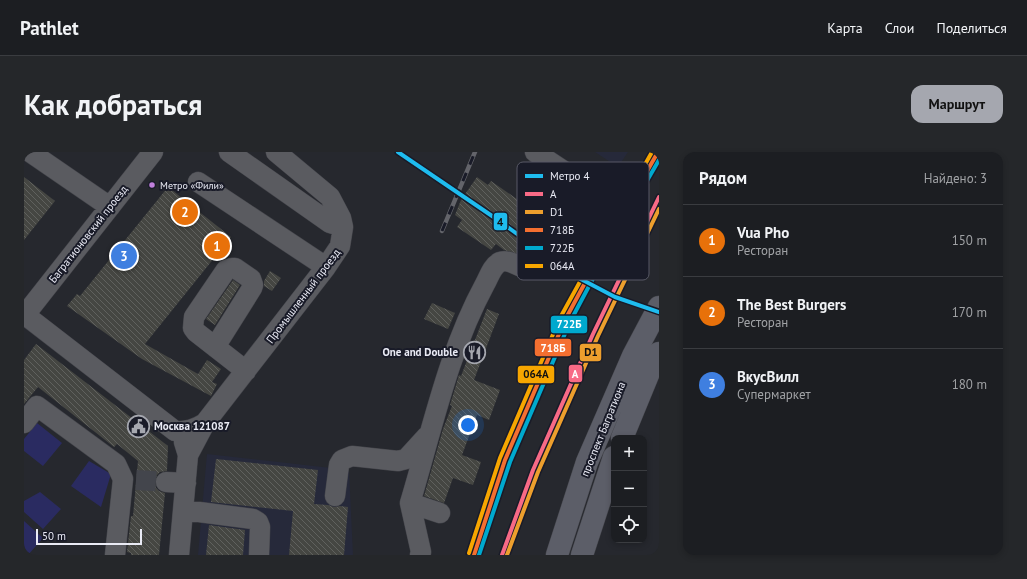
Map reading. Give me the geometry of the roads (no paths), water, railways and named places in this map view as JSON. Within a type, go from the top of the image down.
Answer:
[{"type":"main road","name":"проспект Багратиона","points":[[557,555],[587,462],[633,356],[659,306]]},
{"type":"main road","name":"проспект Багратиона","points":[[623,435],[652,365],[659,353]]},
{"type":"main road","name":"проспект Багратиона","points":[[582,555],[611,466]]},
{"type":"street","points":[[30,152],[110,207]]},
{"type":"street","name":"Багратионовский проезд","points":[[24,316],[153,152]]},
{"type":"street","points":[[229,152],[330,223],[343,227]]},
{"type":"street","name":"Промышленный проезд","points":[[188,455],[205,423],[246,372],[326,267],[340,246],[343,227],[341,218],[330,196],[276,152]]},
{"type":"street","points":[[535,152],[558,162]]},
{"type":"street","points":[[198,182],[326,267]]},
{"type":"street","points":[[420,555],[421,552],[410,503],[454,355],[472,309],[494,268],[501,262],[508,262],[517,266]]},
{"type":"street","name":"Промышленный проезд","points":[[24,316],[175,431],[182,439],[186,446],[188,455],[179,555]]},
{"type":"street","points":[[215,347],[246,372]]},
{"type":"street","points":[[24,423],[37,406],[116,464],[130,479],[115,555]]},
{"type":"street","name":"Промышленный проезд","points":[[175,431],[183,432],[194,430],[205,423]]},
{"type":"street","points":[[335,496],[339,465],[342,460],[352,456],[398,461],[406,459],[431,432]]},
{"type":"street","points":[[166,482],[186,483]]},
{"type":"street","points":[[410,503],[440,513]]},
{"type":"street","points":[[184,512],[199,512],[253,519],[260,526],[259,555]]},
{"type":"tunnel","points":[[136,480],[166,482]]},
{"type":"railway","points":[[442,231],[475,152]]},
{"type":"metro line","name":"4","points":[[398,152],[517,234]]},
{"type":"metro line","name":"4","points":[[583,280],[615,297],[659,312]]},
{"type":"place","name":"Метро «Фили»","points":[[152,185]]},
{"type":"place","name":"The Best Burgers","points":[[185,212]]},
{"type":"place","name":"Vua Pho","points":[[217,246]]},
{"type":"place","name":"ВкусВилл","points":[[124,256]]},
{"type":"place","name":"One and Double","points":[[474,352]]},
{"type":"place","name":"Москва 121087","points":[[139,426]]}]
